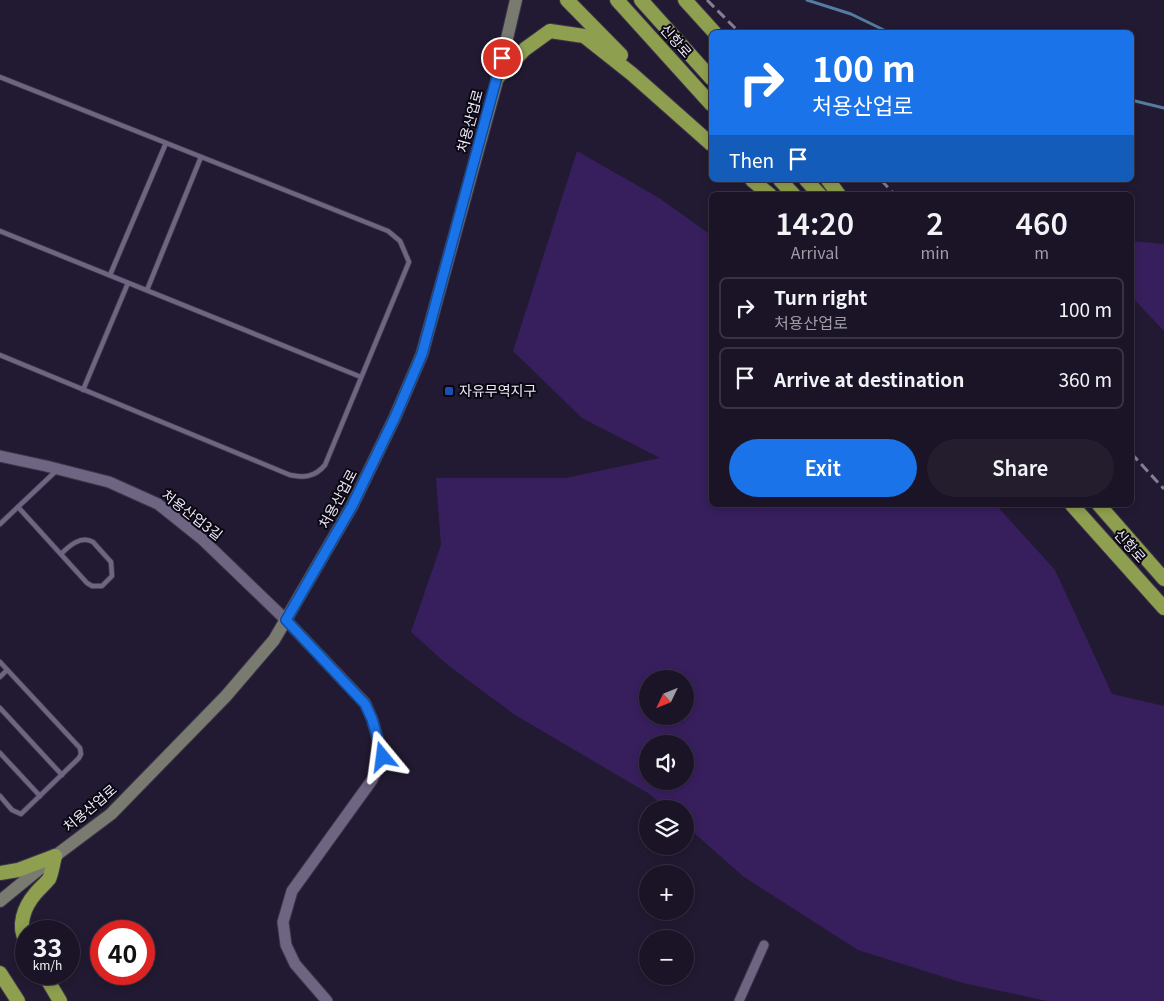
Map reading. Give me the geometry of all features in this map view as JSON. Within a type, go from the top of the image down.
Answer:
[{"type":"highway","points":[[568,0],[678,115]]},
{"type":"highway","name":"신항로","points":[[618,0],[709,102]]},
{"type":"highway","name":"신항로","points":[[641,0],[709,76]]},
{"type":"highway","points":[[685,0],[712,30]]},
{"type":"highway","points":[[498,77],[525,49],[550,32],[584,36],[632,74],[709,142]]},
{"type":"highway","points":[[754,182],[766,192]]},
{"type":"highway","points":[[782,182],[791,192]]},
{"type":"highway","points":[[808,182],[817,192]]},
{"type":"highway","name":"신항로","points":[[1074,507],[1164,608]]},
{"type":"highway","name":"신항로","points":[[1101,507],[1164,579]]},
{"type":"highway","points":[[0,873],[18,870],[55,856]]},
{"type":"highway","points":[[22,920],[27,904],[49,878],[55,856]]},
{"type":"highway","points":[[0,973],[18,1001]]},
{"type":"highway","points":[[51,985],[60,1001]]},
{"type":"main road","name":"처용산업로","points":[[0,901],[111,814],[226,696],[274,640],[352,506],[395,417],[422,354],[498,77],[516,0]]},
{"type":"street","name":"처용산업3길","points":[[0,456],[109,482],[158,504],[203,540],[286,620],[365,704],[372,719],[383,757],[372,780],[292,891],[283,922],[286,945],[295,964],[326,1001]]},
{"type":"street","points":[[739,1001],[764,945]]},
{"type":"lane","points":[[0,76],[388,231],[400,241],[409,262],[325,466],[320,471],[301,477],[290,475],[0,356]]},
{"type":"lane","points":[[110,275],[166,143]]},
{"type":"lane","points":[[147,290],[201,157]]},
{"type":"lane","points":[[0,230],[361,377]]},
{"type":"lane","points":[[84,390],[128,282]]},
{"type":"lane","points":[[0,524],[58,469]]},
{"type":"lane","points":[[18,507],[86,582],[92,586],[102,586],[112,576],[113,567],[111,562],[89,540],[78,542],[61,554]]},
{"type":"lane","points":[[0,662],[80,748],[81,754],[21,814],[12,810],[0,796]]},
{"type":"lane","points":[[0,677],[7,670]]},
{"type":"lane","points":[[0,708],[62,775]]},
{"type":"lane","points":[[0,753],[40,796]]},
{"type":"shaded area","points":[[577,151],[659,198],[709,234],[709,507],[998,507],[1055,570],[1112,694],[1164,706],[1164,1001],[1047,1001],[963,983],[858,950],[744,877],[694,833],[694,800],[656,800],[643,790],[694,790],[694,735],[639,735],[639,788],[515,715],[449,666],[411,632],[441,545],[436,478],[566,478],[660,458],[582,418],[513,351]]},
{"type":"shaded area","points":[[1134,241],[1164,244],[1164,331],[1134,299]]},
{"type":"waterway","points":[[807,0],[851,14],[884,30]]},
{"type":"waterway","points":[[1134,101],[1164,108]]},
{"type":"railway","points":[[707,0],[737,30]]},
{"type":"railway","points":[[883,182],[892,192]]},
{"type":"railway","points":[[1134,456],[1164,489]]},
{"type":"place","name":"자유무역지구","points":[[449,391]]},
{"type":"route","points":[[383,757],[372,719],[365,704],[286,620],[352,506],[395,417],[422,354],[502,58]]}]
